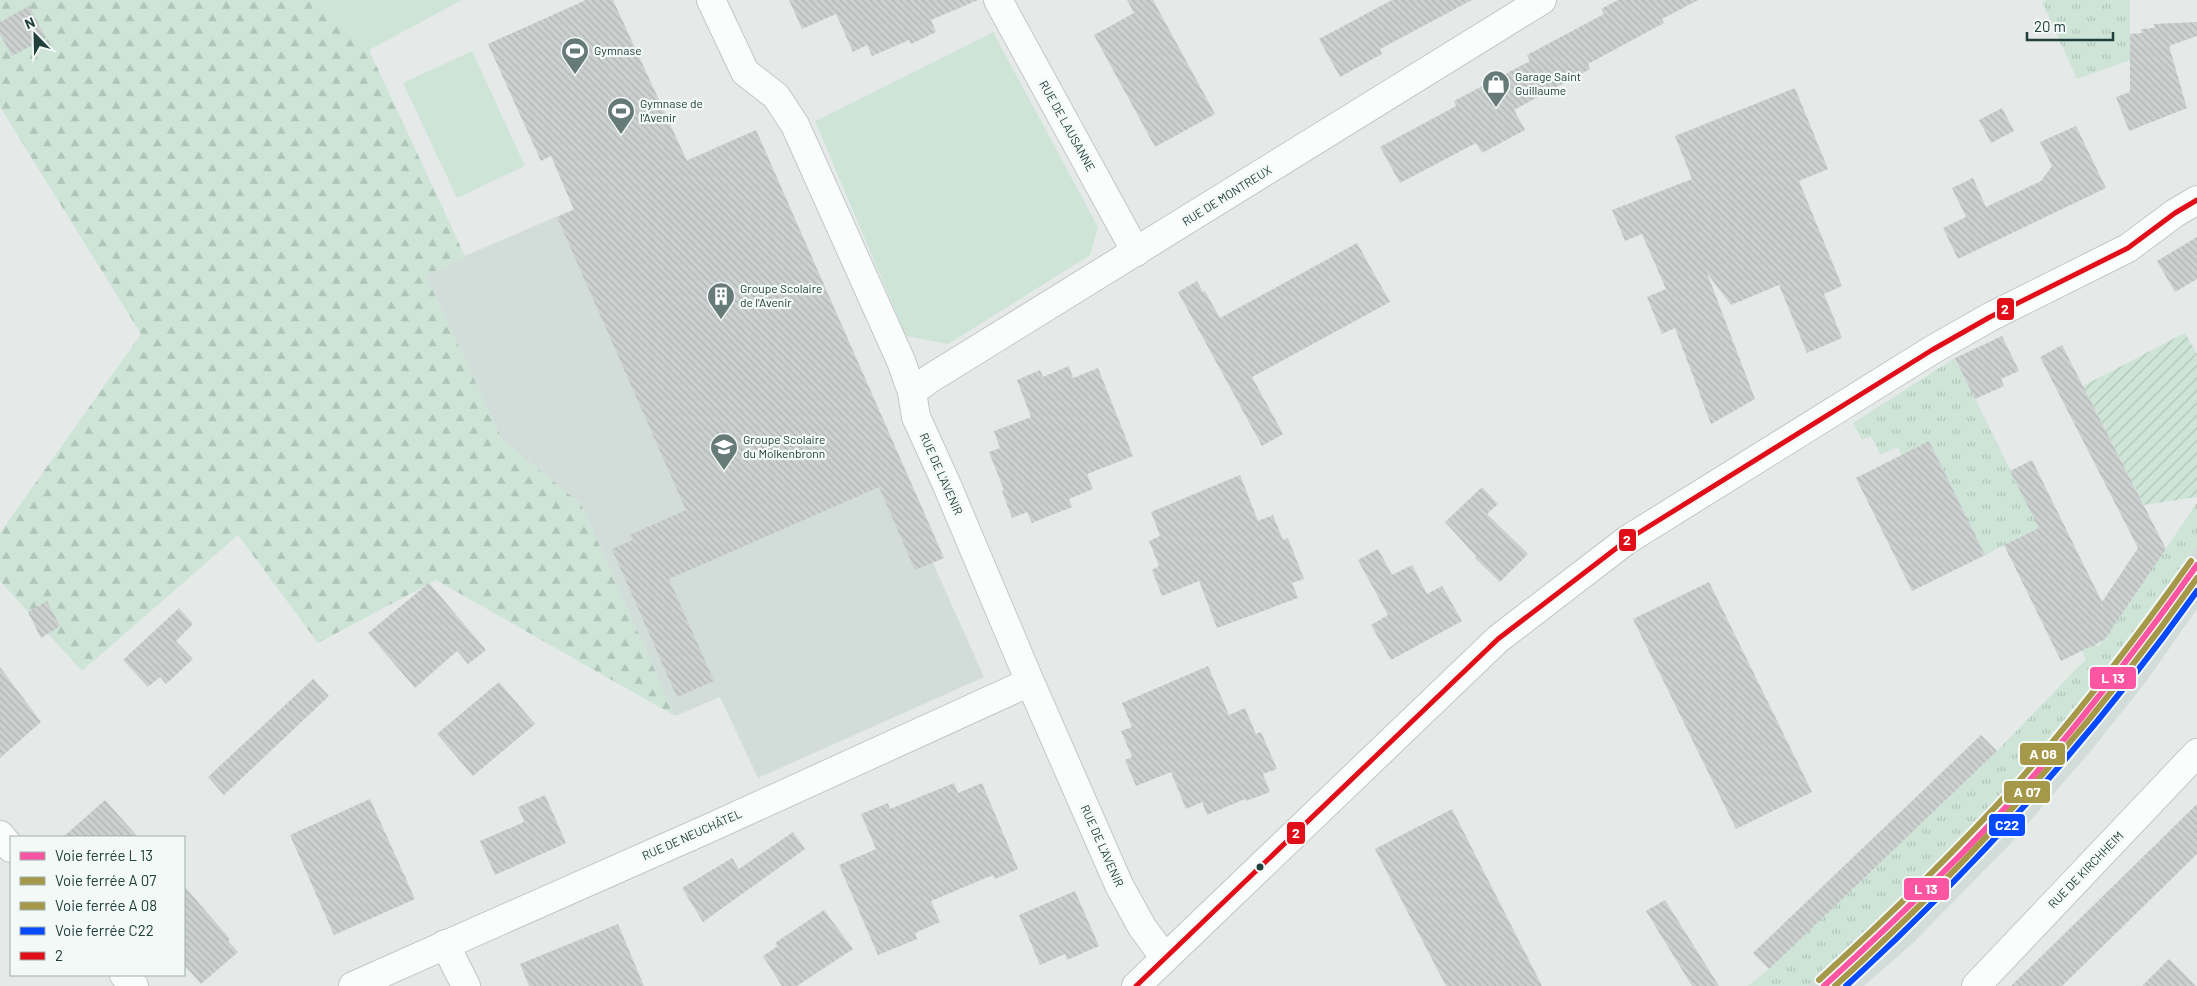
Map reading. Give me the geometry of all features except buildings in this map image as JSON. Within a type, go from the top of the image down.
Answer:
[{"type":"street","name":"RUE DE L'AVENIR","points":[[711,0],[745,72],[776,96],[795,125],[901,362],[912,392],[916,417],[1119,885],[1142,927],[1164,957]]},
{"type":"street","name":"RUE DE LAUSANNE","points":[[998,0],[1136,252]]},
{"type":"street","name":"RUE DE MONTREUX","points":[[912,392],[931,378],[1542,0]]},
{"type":"street","points":[[1136,986],[1164,957],[1263,866],[1401,730],[1519,622],[1627,540],[1959,333],[2128,248],[2175,213],[2197,200]]},
{"type":"street","name":"RUE DE NEUCHÂTEL","points":[[353,986],[714,826],[1030,682]]},
{"type":"street","name":"RUE DE KIRCHHEIM","points":[[1976,986],[2197,753]]},
{"type":"street","points":[[0,835],[10,847]]},
{"type":"street","points":[[445,944],[466,986]]},
{"type":"street","points":[[125,976],[134,986]]},
{"type":"shaded area","name":"Groupe Scolaire du Molkenbronn","points":[[756,130],[944,558],[933,563],[984,677],[758,778],[720,697],[675,716],[581,504],[502,439],[426,276],[465,256]]},
{"type":"shaded area","points":[[2197,546],[2197,609],[2145,683],[2089,753],[2011,843],[1913,943],[1864,986],[1808,986],[2003,797],[2078,708],[2164,595]]},
{"type":"green space","points":[[0,0],[314,0],[369,50],[465,256],[426,276],[502,439],[581,504],[675,716],[436,580],[318,643],[238,535],[82,671],[0,581],[0,533],[141,334],[0,107]]},
{"type":"green space","points":[[314,0],[462,0],[369,50]]},
{"type":"green space","points":[[2047,0],[2130,0],[2130,60],[2077,79],[2042,2]]},
{"type":"green space","points":[[993,32],[1098,227],[1090,255],[948,344],[906,336],[815,121]]},
{"type":"green space","points":[[472,51],[525,166],[457,198],[403,83]]},
{"type":"green space","points":[[2185,333],[2197,354],[2197,497],[2144,505],[2083,386]]},
{"type":"green space","points":[[1955,358],[2098,647],[2197,503],[2197,546],[2164,595],[2078,708],[2003,797],[1934,871],[1808,986],[1748,986],[1769,969],[1997,751],[2086,659],[2024,535],[1985,555],[1929,442],[1901,455],[1898,447],[1880,455],[1871,436],[1862,440],[1853,423]]},
{"type":"transit line","name":"2","points":[[1136,986],[1498,639],[1627,540],[1932,350],[1990,317],[2128,248],[2175,213],[2197,200]]},
{"type":"transit line","points":[[1819,980],[1921,884],[2018,782],[2064,729],[2150,618],[2191,561]]},
{"type":"transit line","points":[[1824,986],[1927,889],[2025,786],[2114,677],[2197,565]]},
{"type":"transit line","points":[[1835,986],[1935,890],[2027,792],[2114,688],[2197,578]]},
{"type":"rail line","name":"C22","points":[[1846,986],[1942,894],[2032,798],[2117,697],[2197,591]]},
{"type":"place","name":"Gymnase","points":[[575,75]]},
{"type":"place","name":"Garage Saint Guillaume","points":[[1496,108]]},
{"type":"place","name":"Gymnase de l'Avenir","points":[[621,135]]},
{"type":"place","name":"Groupe Scolaire de l'Avenir","points":[[721,320]]},
{"type":"place","name":"Groupe Scolaire du Molkenbronn","points":[[724,471]]}]
